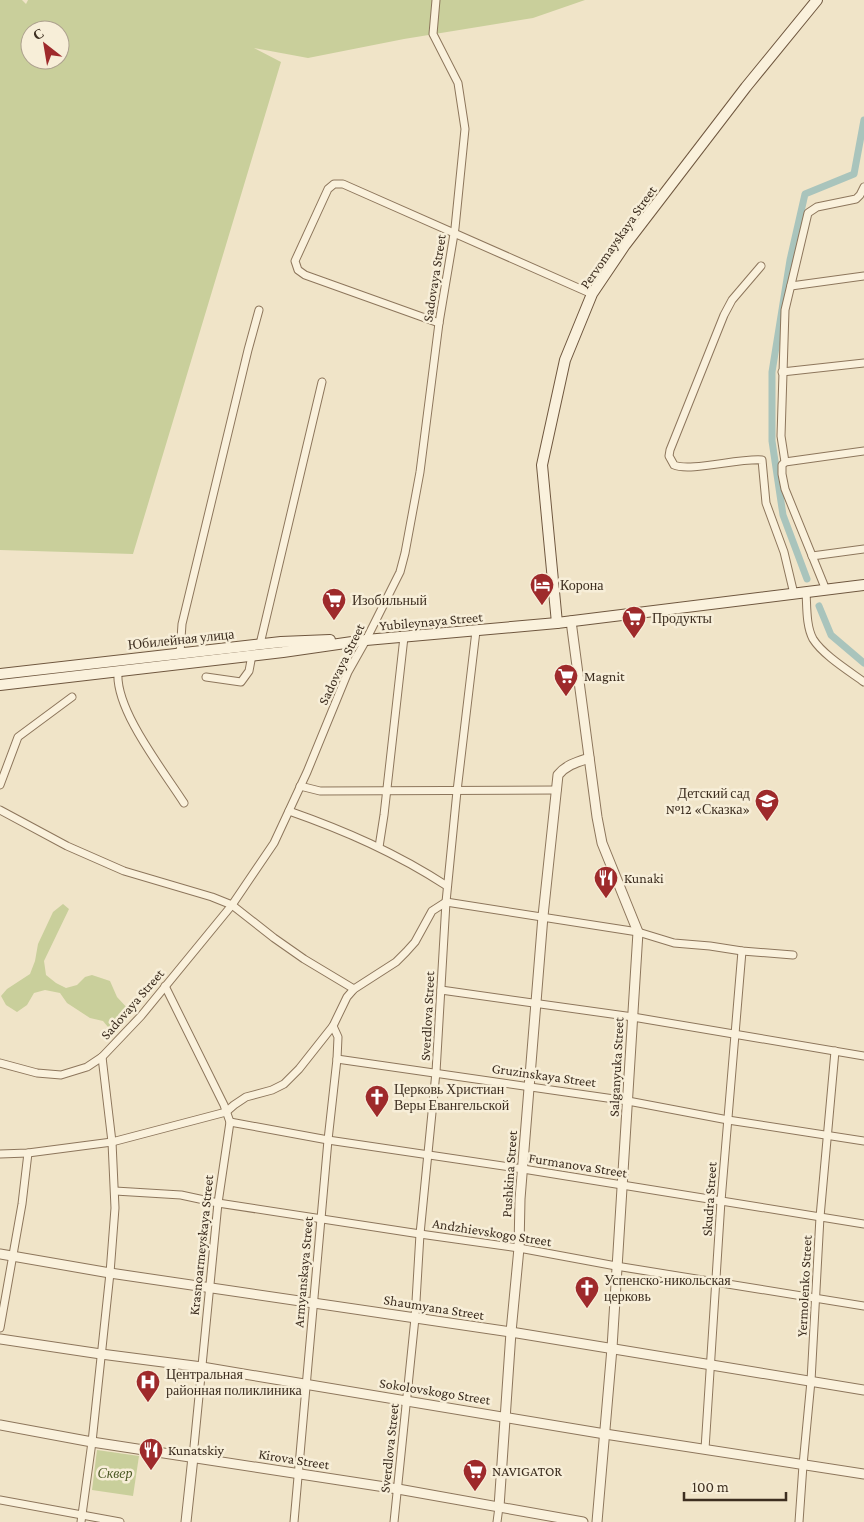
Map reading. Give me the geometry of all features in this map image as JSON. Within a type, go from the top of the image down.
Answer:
[{"type":"main road","name":"Pervomayskaya Street","points":[[557,623],[542,465],[565,360],[592,294],[625,245],[746,87],[817,0]]},
{"type":"main road","name":"Yubileynaya Street","points":[[0,685],[30,676],[118,672],[366,640],[557,623],[864,585]]},
{"type":"main road","name":"Юбилейная улица","points":[[0,674],[30,676],[180,653],[281,642],[366,640]]},
{"type":"street","name":"Sadovaya Street","points":[[0,1063],[38,1073],[61,1075],[87,1067],[102,1057],[141,1016],[232,905],[274,843],[348,672],[400,572],[406,553],[420,472],[439,324],[454,234],[465,129],[458,83],[433,34],[436,0]]},
{"type":"street","points":[[439,324],[306,275],[298,270],[295,260],[328,189],[334,184],[343,184],[592,294]]},
{"type":"street","points":[[826,590],[785,489],[782,474],[782,465],[785,462],[781,436],[785,310],[808,213],[817,207],[856,199],[864,187]]},
{"type":"street","points":[[762,266],[732,300],[724,315],[669,456],[674,465],[685,468],[750,459],[762,460],[766,503],[784,552],[794,594]]},
{"type":"street","points":[[791,286],[864,276]]},
{"type":"street","points":[[180,653],[182,624],[259,310]]},
{"type":"street","points":[[782,372],[864,363]]},
{"type":"street","points":[[260,644],[322,382]]},
{"type":"street","points":[[785,462],[864,451]]},
{"type":"street","points":[[812,556],[864,549]]},
{"type":"street","points":[[806,592],[810,629],[814,640],[824,651],[864,682]]},
{"type":"street","name":"Salganyuka Street","points":[[572,621],[597,818],[602,843],[638,932],[612,1348],[597,1522]]},
{"type":"street","name":"Sverdlova Street","points":[[394,1522],[415,1318],[420,1234],[436,1072],[446,902],[476,630]]},
{"type":"street","points":[[379,847],[404,637]]},
{"type":"street","points":[[206,677],[241,682],[250,671],[252,655]]},
{"type":"street","points":[[118,672],[117,682],[124,706],[184,803]]},
{"type":"street","points":[[0,785],[18,737],[72,697]]},
{"type":"street","name":"Pushkina Street","points":[[498,1522],[511,1332],[519,1248],[519,1207],[522,1168],[543,916],[558,775],[563,769],[589,758]]},
{"type":"street","points":[[300,786],[320,791],[557,790]]},
{"type":"street","points":[[0,810],[67,846],[124,871],[212,897],[232,905],[304,959],[354,989]]},
{"type":"street","points":[[289,811],[332,826],[379,847],[448,886]]},
{"type":"street","points":[[0,1154],[112,1142],[226,1112],[246,1097],[272,1090],[284,1084],[299,1069],[333,1026],[347,997],[354,989],[396,962],[415,942],[432,911],[446,902],[638,932],[674,943],[793,955]]},
{"type":"street","name":"Skudra Street","points":[[705,1449],[721,1201],[742,951]]},
{"type":"street","points":[[166,986],[230,1122]]},
{"type":"street","points":[[441,990],[633,1017],[864,1056]]},
{"type":"street","name":"Armyanskaya Street","points":[[294,1522],[320,1219],[337,1059],[338,1037],[333,1026]]},
{"type":"street","name":"Yermolenko Street","points":[[799,1522],[811,1381],[820,1217],[835,1051]]},
{"type":"street","points":[[81,1518],[92,1442],[110,1273],[115,1191],[112,1142],[102,1057]]},
{"type":"street","name":"Gruzinskaya Street","points":[[337,1059],[628,1101],[728,1120],[864,1141]]},
{"type":"street","name":"Furmanova Street","points":[[230,1122],[328,1140],[522,1168],[864,1224]]},
{"type":"street","name":"Krasnoarmeyskaya Street","points":[[186,1522],[218,1202],[230,1122]]},
{"type":"street","points":[[0,1328],[22,1204],[28,1152]]},
{"type":"street","name":"Andzhievskogo Street","points":[[115,1191],[181,1195],[320,1219],[519,1248],[616,1266],[864,1306]]},
{"type":"street","name":"Shaumyana Street","points":[[0,1254],[110,1273],[511,1332],[864,1390]]},
{"type":"street","name":"Sokolovskogo Street","points":[[0,1339],[202,1367],[506,1416],[605,1434],[864,1474]]},
{"type":"street","name":"Kirova Street","points":[[0,1425],[92,1442],[398,1489],[583,1522]]},
{"type":"street","points":[[0,1500],[81,1518],[120,1522]]},
{"type":"green space","points":[[0,0],[22,0],[26,4],[28,0],[585,0],[533,18],[404,39],[308,58],[254,48],[281,62],[133,554],[0,550]]},
{"type":"green space","points":[[63,904],[69,909],[44,961],[46,975],[66,988],[77,985],[85,977],[92,975],[110,981],[117,997],[129,1010],[125,1022],[115,1030],[108,1027],[103,1021],[90,1018],[67,1003],[60,993],[45,990],[34,993],[27,1005],[17,1012],[6,1005],[1,996],[7,989],[30,974],[38,944],[53,912]]},
{"type":"green space","name":"Сквер","points":[[97,1450],[139,1456],[133,1496],[92,1490]]},
{"type":"waterway","points":[[807,579],[783,515],[772,441],[772,372],[790,260],[805,194],[854,174],[864,120]]},
{"type":"waterway","points":[[819,606],[831,635],[864,663]]},
{"type":"place","name":"Корона","points":[[542,606]]},
{"type":"place","name":"Изобильный","points":[[334,621]]},
{"type":"place","name":"Продукты","points":[[634,639]]},
{"type":"place","name":"Magnit","points":[[566,697]]},
{"type":"place","name":"Детский сад №12 «Сказка»","points":[[767,822]]},
{"type":"place","name":"Kunaki","points":[[606,899]]},
{"type":"place","name":"Церковь Христиан Веры Евангельской","points":[[377,1118]]},
{"type":"place","name":"Успенско-никольская церковь","points":[[587,1309]]},
{"type":"place","name":"Центральная районная поликлиника","points":[[148,1403]]},
{"type":"place","name":"Kunatskiy","points":[[151,1471]]},
{"type":"place","name":"NAVIGATOR","points":[[475,1492]]}]
